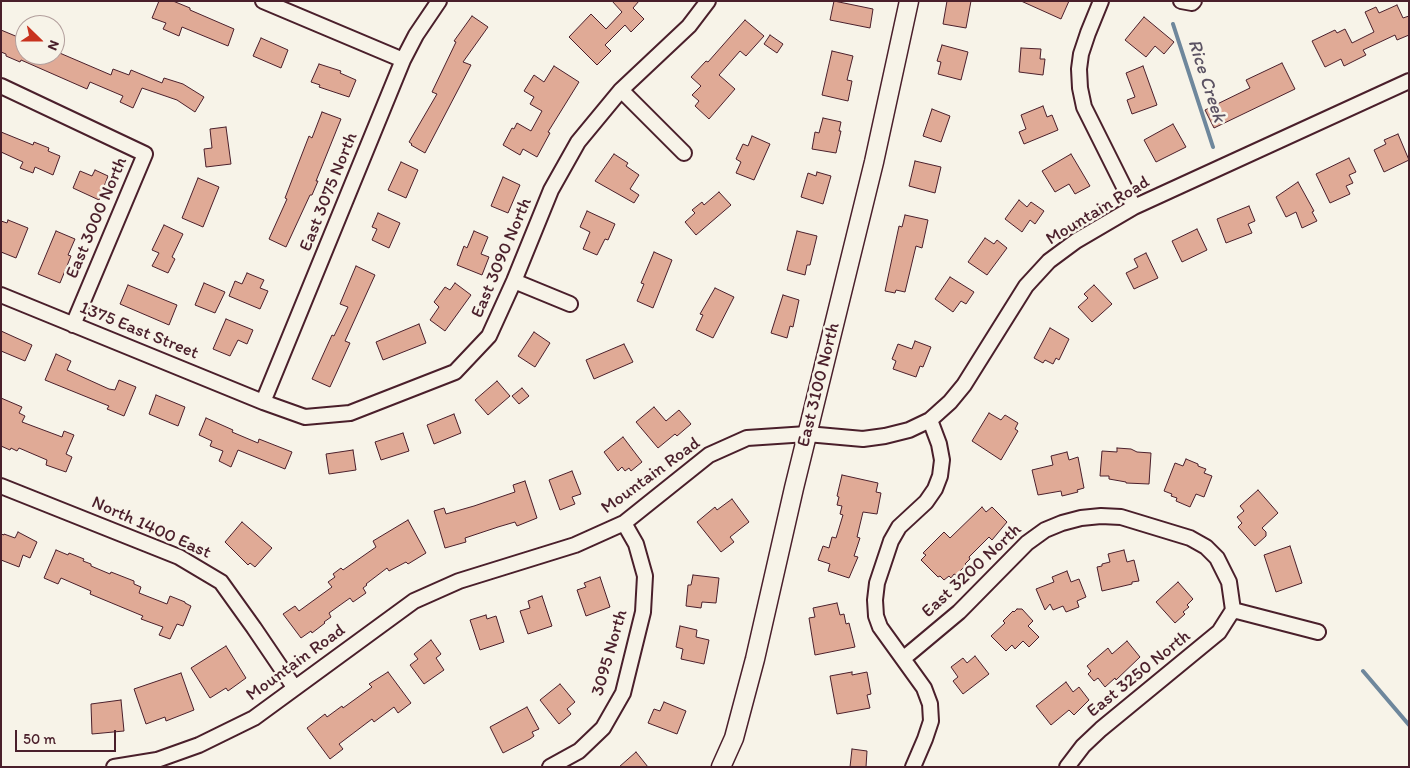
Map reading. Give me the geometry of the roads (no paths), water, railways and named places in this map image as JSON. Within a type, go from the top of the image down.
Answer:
[{"type":"main road","name":"East 3100 North","points":[[721,767],[734,738],[741,716],[807,434],[874,162],[909,1]]},
{"type":"street","points":[[263,1],[403,60]]},
{"type":"street","name":"East 3075 North","points":[[263,402],[403,60],[416,35],[439,1]]},
{"type":"street","name":"East 3090 North","points":[[263,402],[305,417],[350,413],[455,372],[489,336],[556,182],[578,142],[621,90],[689,26],[708,1]]},
{"type":"street","points":[[1101,1],[1081,54],[1079,69],[1080,88],[1084,107],[1134,207]]},
{"type":"street","name":"Mountain Road","points":[[114,767],[157,760],[199,745],[254,718],[414,601],[459,581],[575,544],[624,523],[709,456],[747,438],[807,434],[862,439],[910,430],[930,420],[950,402],[964,385],[1026,286],[1049,261],[1076,241],[1134,207],[1409,81]]},
{"type":"street","name":"East 3000 North","points":[[1,86],[145,154],[73,325]]},
{"type":"street","points":[[621,90],[684,153]]},
{"type":"street","points":[[514,281],[570,304]]},
{"type":"street","name":"1375 East Street","points":[[1,295],[263,402]]},
{"type":"street","points":[[913,767],[931,721],[930,704],[924,688],[880,627],[876,616],[875,600],[877,583],[891,541],[899,528],[926,502],[935,489],[940,476],[942,460],[940,444],[930,420]]},
{"type":"street","name":"North 1400 East","points":[[1,486],[179,557],[220,582],[294,687]]},
{"type":"street","name":"East 3200 North","points":[[904,658],[958,612],[1028,542],[1039,534],[1062,523],[1100,516],[1121,517],[1190,538],[1206,546],[1217,558],[1230,582],[1233,610]]},
{"type":"street","name":"3095 North","points":[[550,767],[579,750],[603,728],[622,693],[642,612],[646,576],[636,544],[624,523]]},
{"type":"street","points":[[1233,610],[1318,632]]},
{"type":"street","name":"East 3250 North","points":[[1066,767],[1083,746],[1102,728],[1219,632],[1233,610]]},
{"type":"waterway","name":"Rice Creek","points":[[1173,24],[1213,147]]},
{"type":"waterway","name":"Rice Creek","points":[[1363,671],[1409,725]]}]
